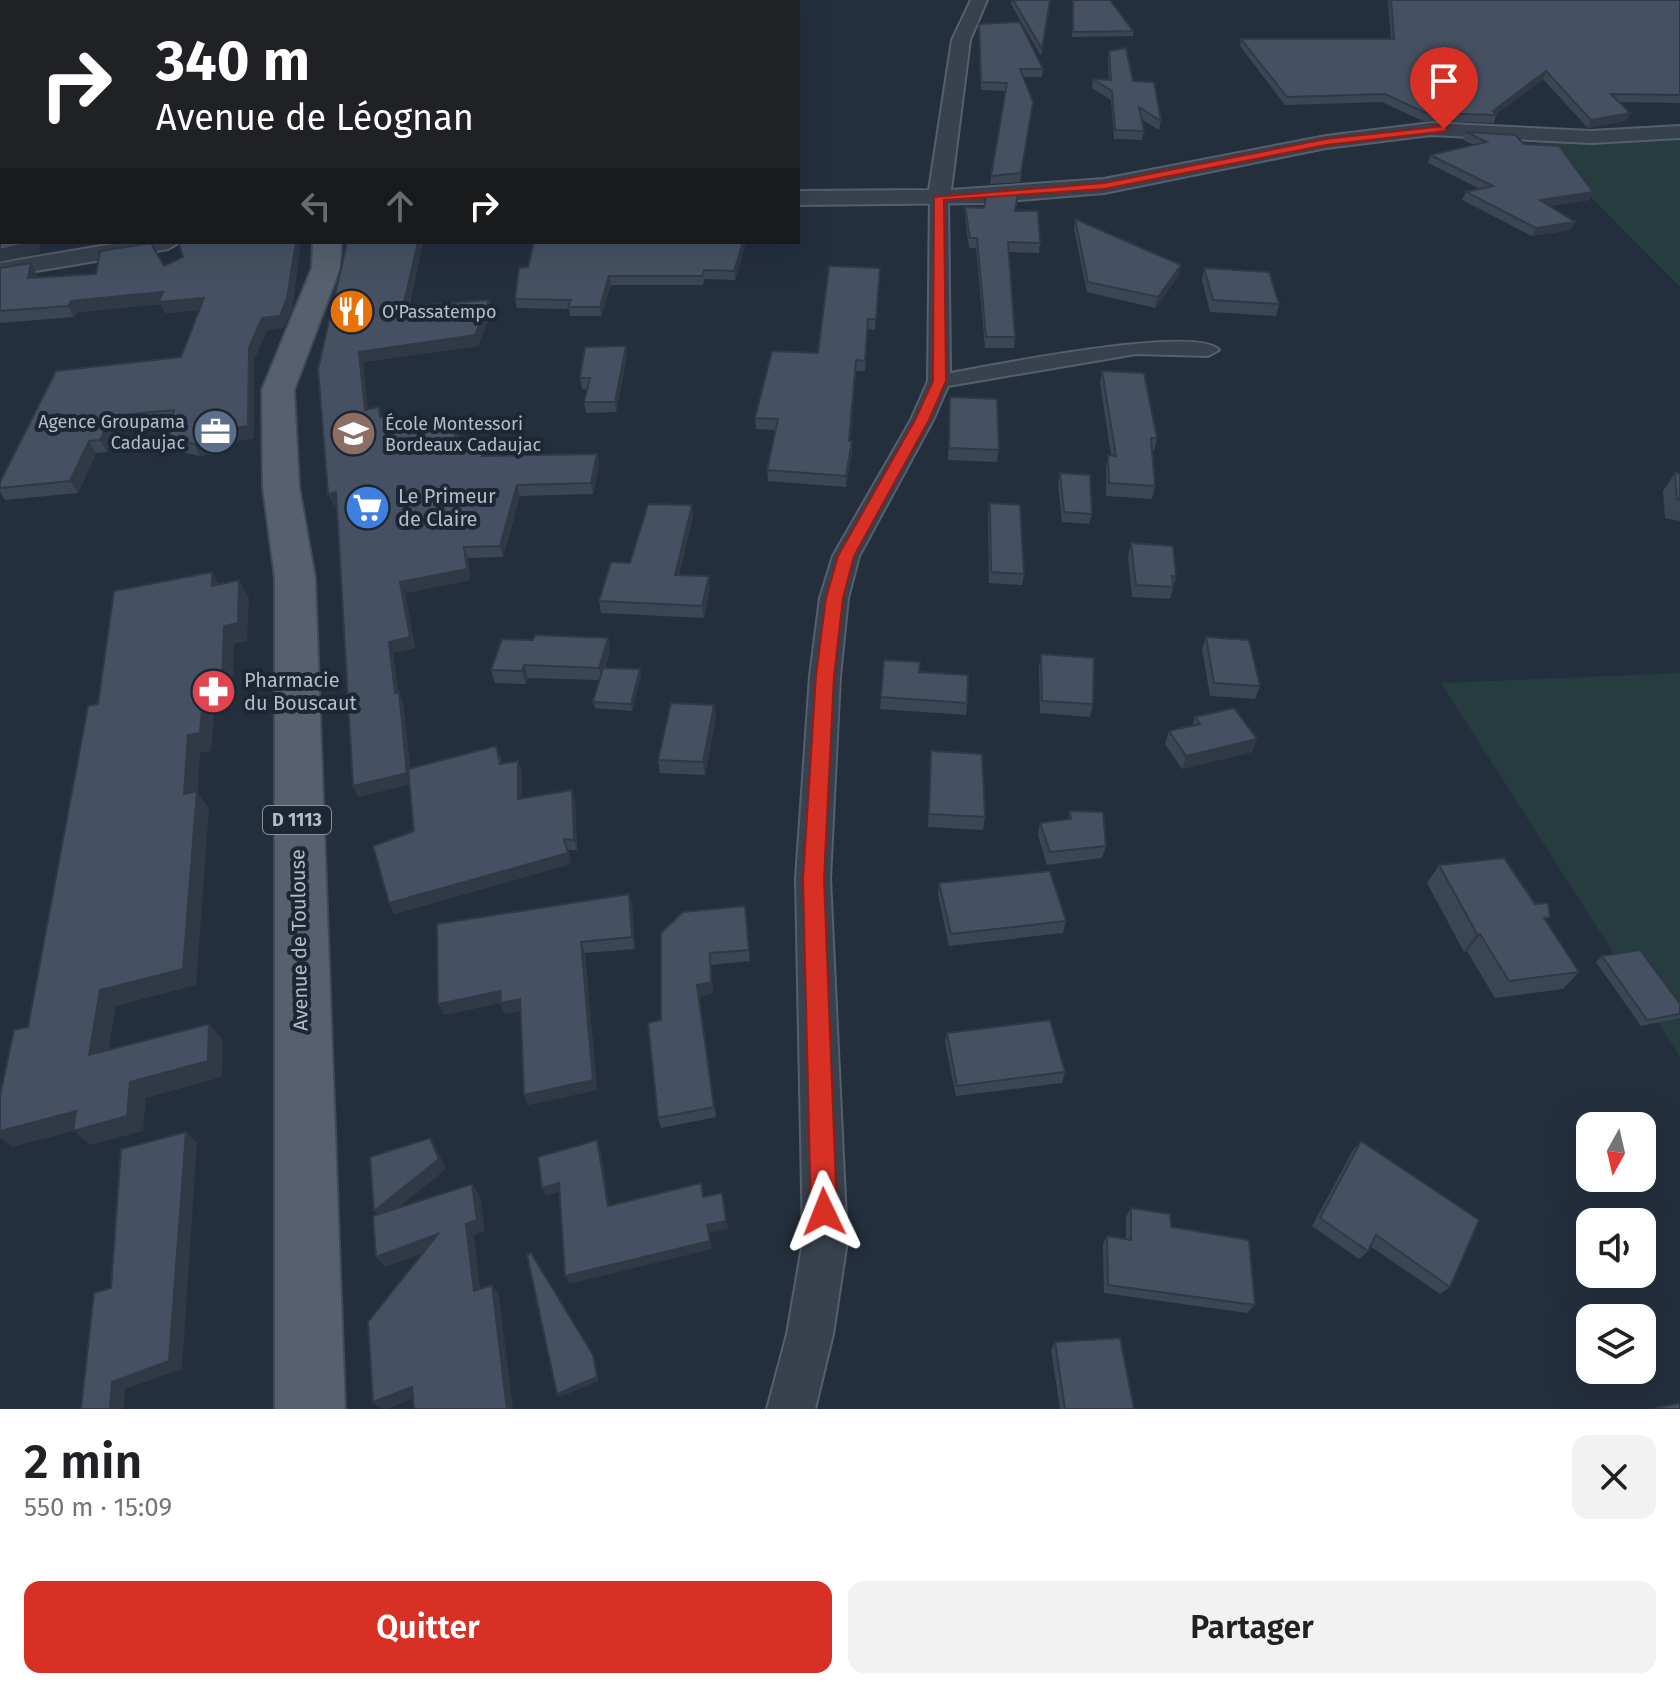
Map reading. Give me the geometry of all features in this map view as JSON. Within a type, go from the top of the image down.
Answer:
[{"type":"main road","name":"Avenue de Toulouse","points":[[310,1409],[295,578],[281,487],[278,390],[326,268],[327,244]]},
{"type":"street","points":[[791,1409],[810,1334],[825,1241],[813,879],[825,676],[834,598],[846,556],[922,420],[939,381],[939,197],[958,52],[979,0]]},
{"type":"street","points":[[800,198],[939,197],[1104,186],[1326,142],[1408,131],[1468,129],[1591,137],[1680,132]]},
{"type":"street","points":[[0,270],[156,244]]},
{"type":"street","points":[[939,381],[1136,348],[1208,350]]},
{"type":"green space","points":[[1680,132],[1680,287],[1527,133]]},
{"type":"green space","points":[[1680,673],[1680,1057],[1441,683]]},
{"type":"building","points":[[1013,0],[1050,0],[1042,49]]},
{"type":"building","points":[[1073,0],[1110,0],[1133,31],[1073,32]]},
{"type":"building","points":[[1391,0],[1680,0],[1680,95],[1611,94],[1630,113],[1591,120],[1546,71],[1493,111],[1497,115],[1426,113],[1385,94],[1287,97],[1241,39],[1394,39]]},
{"type":"building","points":[[1020,22],[1043,69],[1020,69],[1033,102],[1021,173],[991,176],[1007,83],[981,82],[979,24]]},
{"type":"building","points":[[1126,48],[1133,81],[1154,82],[1161,121],[1139,107],[1144,131],[1115,130],[1112,91],[1093,79],[1111,80],[1109,51]]},
{"type":"building","points":[[1466,132],[1515,135],[1524,144],[1559,146],[1593,192],[1540,200],[1575,222],[1536,228],[1466,192],[1493,186],[1430,155],[1487,142]]},
{"type":"building","points":[[1018,194],[1015,211],[1038,211],[1040,243],[1008,242],[1015,337],[986,337],[977,238],[970,238],[965,207],[984,208],[986,196]]},
{"type":"building","points":[[1075,219],[1181,265],[1158,297],[1088,282]]},
{"type":"building","points":[[0,244],[26,244],[0,250]]},
{"type":"building","points":[[145,244],[152,244],[164,266],[183,257],[179,244],[296,244],[287,298],[280,316],[262,318],[249,348],[248,426],[211,432],[209,441],[194,444],[169,439],[174,410],[111,416],[100,440],[89,441],[70,481],[0,488],[0,482],[56,371],[181,357],[204,298],[159,302],[163,292],[71,301],[68,306],[0,311],[0,268],[31,263],[28,278],[96,274],[100,251]]},
{"type":"building","points":[[347,244],[418,244],[403,307],[489,300],[475,335],[359,352],[365,410],[379,407],[380,417],[389,415],[390,426],[407,423],[409,434],[455,427],[455,443],[484,440],[482,456],[597,454],[591,483],[517,485],[500,546],[464,547],[467,569],[400,582],[410,637],[389,642],[395,693],[399,692],[407,773],[353,786],[336,492],[328,494],[318,369]]},
{"type":"building","points":[[534,244],[742,244],[734,271],[704,270],[702,276],[609,276],[600,307],[568,307],[571,300],[515,299],[519,268],[528,267]]},
{"type":"building","points":[[829,266],[880,268],[876,319],[868,319],[865,361],[856,360],[849,441],[852,441],[846,476],[767,470],[778,419],[755,418],[772,351],[818,353]]},
{"type":"building","points":[[1204,268],[1269,272],[1279,304],[1213,300]]},
{"type":"building","points":[[626,346],[615,402],[584,402],[590,378],[580,378],[585,347]]},
{"type":"building","points":[[1102,371],[1144,373],[1157,438],[1151,438],[1155,486],[1109,483],[1108,455],[1116,456]]},
{"type":"building","points":[[950,397],[997,399],[999,450],[949,448]]},
{"type":"building","points":[[1060,473],[1090,475],[1092,514],[1064,512]]},
{"type":"building","points":[[1675,473],[1680,474],[1680,500],[1677,499]]},
{"type":"building","points":[[990,503],[1020,505],[1024,574],[991,572]]},
{"type":"building","points":[[648,504],[692,505],[675,575],[709,576],[702,606],[599,601],[611,562],[630,563]]},
{"type":"building","points":[[1131,543],[1173,546],[1176,577],[1172,576],[1173,587],[1136,585]]},
{"type":"building","points":[[212,572],[212,586],[239,580],[238,623],[224,626],[222,681],[204,685],[200,733],[188,735],[184,794],[197,791],[183,969],[100,990],[89,1055],[209,1024],[208,1061],[130,1082],[127,1116],[73,1131],[76,1111],[0,1131],[0,1096],[14,1030],[28,1027],[88,706],[98,704],[114,591]]},
{"type":"building","points":[[535,635],[608,638],[599,668],[524,665],[522,671],[491,670],[502,639],[533,640]]},
{"type":"building","points":[[1206,637],[1249,640],[1260,686],[1214,683]]},
{"type":"building","points":[[1041,654],[1094,658],[1093,704],[1042,701]]},
{"type":"building","points":[[884,660],[920,662],[919,672],[968,675],[967,703],[881,697]]},
{"type":"building","points":[[603,668],[640,669],[631,704],[593,702]]},
{"type":"building","points":[[671,703],[714,705],[703,762],[658,760]]},
{"type":"building","points":[[1234,708],[1257,739],[1186,756],[1169,731],[1200,724],[1195,717]]},
{"type":"building","points":[[496,746],[500,764],[518,761],[518,799],[572,790],[574,840],[564,839],[568,853],[389,903],[373,846],[414,831],[408,769]]},
{"type":"building","points":[[931,751],[982,754],[985,817],[929,814]]},
{"type":"building","points":[[1070,811],[1103,812],[1106,846],[1050,852],[1040,823],[1071,819]]},
{"type":"building","points":[[1504,858],[1535,904],[1548,903],[1550,917],[1544,918],[1579,972],[1509,981],[1480,934],[1477,934],[1439,865]]},
{"type":"building","points":[[1050,871],[1066,921],[951,934],[939,883]]},
{"type":"building","points":[[629,894],[632,937],[581,942],[593,1080],[524,1095],[520,999],[500,1003],[501,991],[438,1004],[437,924]]},
{"type":"building","points":[[745,906],[749,950],[710,953],[711,982],[697,985],[714,1107],[658,1118],[648,1023],[661,1020],[661,933],[683,912]]},
{"type":"building","points":[[1640,950],[1680,1004],[1680,1014],[1647,1020],[1602,956]]},
{"type":"building","points":[[1050,1020],[1065,1072],[957,1086],[947,1033]]},
{"type":"building","points":[[186,1132],[169,1361],[112,1382],[110,1409],[81,1409],[94,1293],[111,1288],[121,1149]]},
{"type":"building","points":[[430,1138],[439,1159],[374,1211],[370,1157]]},
{"type":"building","points":[[597,1140],[608,1206],[701,1183],[703,1197],[722,1193],[726,1221],[707,1225],[710,1241],[565,1276],[559,1183],[542,1188],[538,1157]]},
{"type":"building","points":[[1361,1141],[1479,1220],[1450,1287],[1376,1235],[1368,1251],[1320,1218]]},
{"type":"building","points":[[472,1184],[477,1220],[466,1224],[474,1291],[492,1285],[507,1409],[414,1409],[412,1387],[373,1402],[368,1322],[438,1234],[376,1257],[373,1216]]},
{"type":"building","points":[[1131,1208],[1170,1214],[1171,1227],[1249,1240],[1255,1305],[1108,1285],[1107,1236],[1131,1240]]},
{"type":"building","points":[[531,1253],[593,1355],[597,1377],[557,1394],[527,1255]]},
{"type":"building","points":[[1120,1338],[1134,1409],[1065,1409],[1055,1342]]},
{"type":"building","points":[[1680,1403],[1680,1409],[1651,1409]]},
{"type":"place","name":"O'Passatempo","points":[[351,312]]},
{"type":"place","name":"Agence Groupama Cadaujac","points":[[216,432]]},
{"type":"place","name":"École Montessori Bordeaux Cadaujac","points":[[354,434]]},
{"type":"place","name":"Le Primeur de Claire","points":[[367,508]]},
{"type":"place","name":"Pharmacie du Bouscaut","points":[[213,691]]},
{"type":"route","points":[[824,1212],[813,879],[825,676],[834,598],[846,556],[922,420],[939,381],[939,197],[1028,194],[1104,186],[1326,142],[1444,129]]}]
